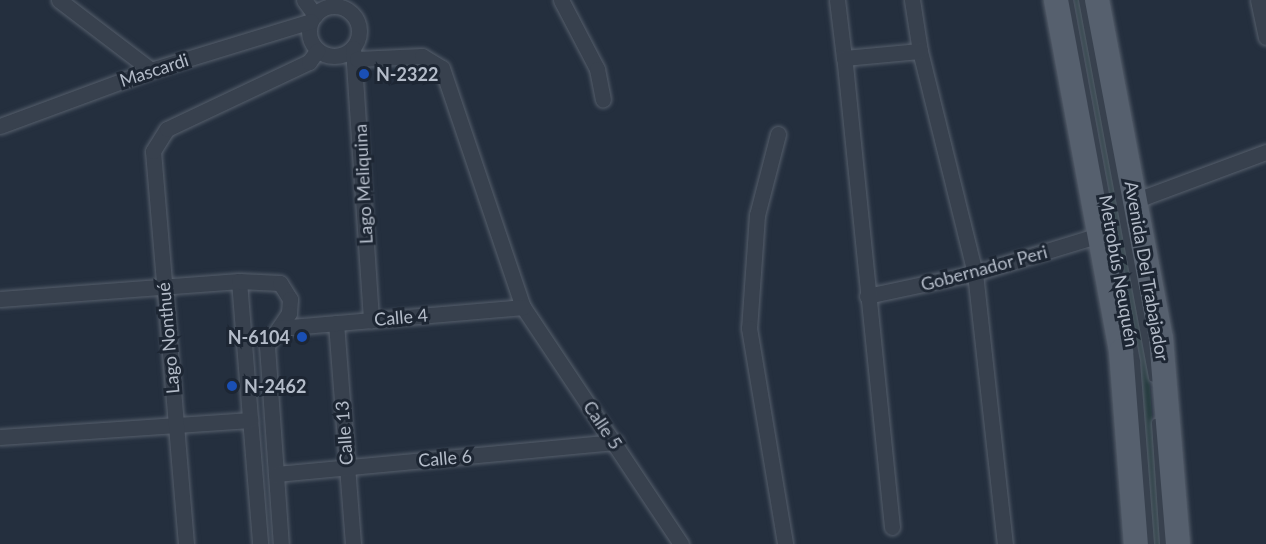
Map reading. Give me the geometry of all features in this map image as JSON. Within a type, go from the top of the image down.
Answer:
[{"type":"main road","points":[[1056,0],[1122,362],[1136,544]]},
{"type":"main road","name":"Avenida Del Trabajador","points":[[1097,0],[1162,346],[1178,544]]},
{"type":"street","points":[[59,0],[151,70]]},
{"type":"street","points":[[303,0],[313,18]]},
{"type":"street","points":[[561,0],[597,69],[603,99]]},
{"type":"street","points":[[837,0],[892,527]]},
{"type":"street","points":[[912,0],[920,51],[975,273],[1005,544]]},
{"type":"street","points":[[1258,0],[1266,37]]},
{"type":"street","points":[[345,4],[359,26],[355,54],[332,57],[317,51],[309,37],[313,18],[328,6],[345,4]]},
{"type":"street","name":"Mascardi","points":[[0,126],[151,70],[313,18]]},
{"type":"street","name":"Lago Nonthué","points":[[186,544],[153,160],[160,135],[309,62],[317,51]]},
{"type":"street","points":[[844,58],[920,51]]},
{"type":"street","name":"Calle 5","points":[[355,54],[422,56],[442,68],[523,307],[681,544]]},
{"type":"street","name":"Lago Meliquina","points":[[355,54],[371,320]]},
{"type":"street","points":[[778,134],[757,215],[749,328],[785,544]]},
{"type":"street","points":[[1134,201],[1266,152]]},
{"type":"street","name":"Gobernador Peri","points":[[867,296],[975,273],[1100,236]]},
{"type":"street","points":[[0,299],[239,281],[270,280],[284,287],[289,313],[267,346],[281,544]]},
{"type":"street","points":[[239,281],[260,544]]},
{"type":"street","name":"Calle 4","points":[[279,327],[523,307]]},
{"type":"street","name":"Calle 13","points":[[336,323],[353,544]]},
{"type":"street","points":[[0,437],[250,420]]},
{"type":"street","name":"Calle 6","points":[[276,474],[615,442]]},
{"type":"lane","name":"Metrobús Neuquén","points":[[1069,0],[1134,350],[1150,544]]},
{"type":"lane","name":"Metrobús Neuquén","points":[[1083,0],[1151,362],[1164,544]]},
{"type":"green space","points":[[1074,0],[1080,0],[1149,374],[1161,544],[1153,544],[1140,359]]},
{"type":"place","name":"N-2322","points":[[364,74]]},
{"type":"place","name":"N-6104","points":[[302,337]]},
{"type":"place","name":"N-2462","points":[[232,386]]}]
